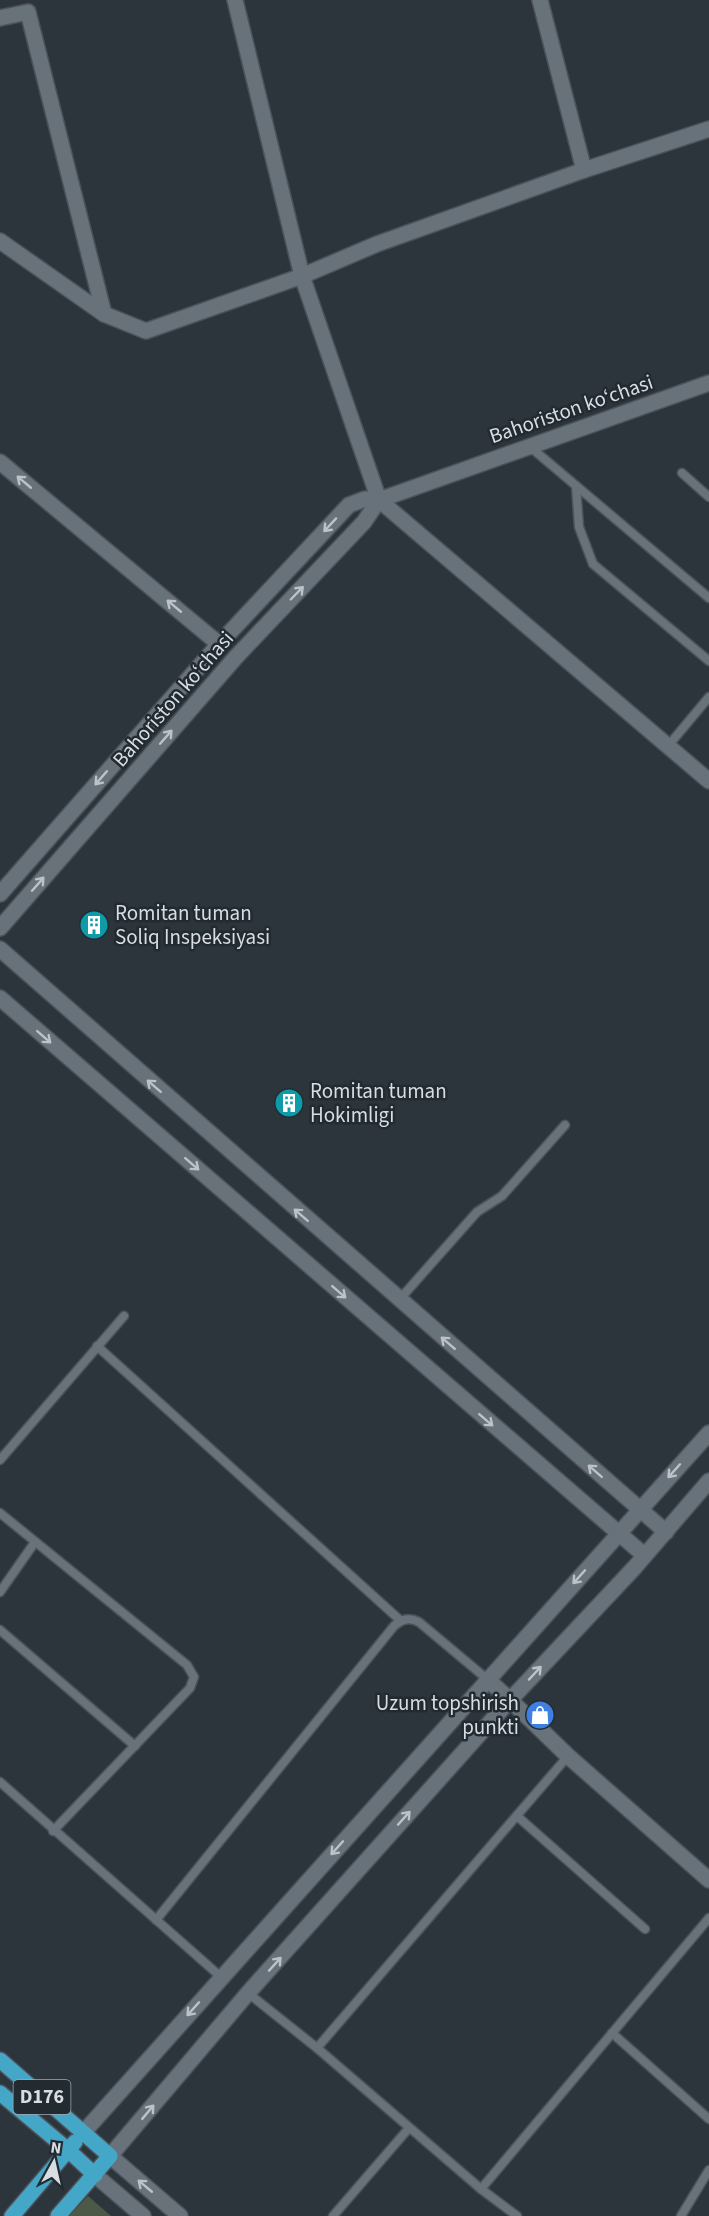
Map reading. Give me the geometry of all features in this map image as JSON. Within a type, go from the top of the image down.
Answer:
[{"type":"main road","name":"D176","points":[[0,2060],[110,2156]]},
{"type":"main road","name":"D176","points":[[0,2093],[95,2175]]},
{"type":"main road","name":"D176","points":[[12,2216],[83,2133]]},
{"type":"main road","points":[[58,2216],[110,2156]]},
{"type":"street","points":[[235,0],[302,276],[379,500],[709,781]]},
{"type":"street","points":[[540,0],[584,170]]},
{"type":"street","points":[[0,18],[27,6],[104,314]]},
{"type":"street","points":[[0,241],[104,314],[146,330],[302,276],[377,244],[584,170],[709,129]]},
{"type":"street","name":"Bahoriston ko‘chasi","points":[[0,894],[219,644],[349,505],[365,499],[379,500],[709,383]]},
{"type":"street","points":[[0,462],[219,644]]},
{"type":"street","name":"Bahoriston ko‘chasi","points":[[0,928],[236,657],[364,522],[379,500]]},
{"type":"street","points":[[0,949],[666,1532]]},
{"type":"street","points":[[0,998],[644,1555]]},
{"type":"street","points":[[83,2133],[709,1433]]},
{"type":"street","points":[[180,2216],[110,2156],[248,1993],[510,1700],[608,1597],[709,1481]]},
{"type":"street","points":[[487,1679],[568,1756],[709,1880]]},
{"type":"street","points":[[95,2175],[143,2216]]},
{"type":"lane","points":[[529,447],[709,598]]},
{"type":"lane","points":[[682,473],[709,497]]},
{"type":"lane","points":[[576,486],[579,527],[593,564],[709,661]]},
{"type":"lane","points":[[668,746],[709,698]]},
{"type":"lane","points":[[399,1300],[477,1212],[502,1196],[565,1125]]},
{"type":"lane","points":[[0,1460],[124,1316]]},
{"type":"lane","points":[[97,1346],[401,1621]]},
{"type":"lane","points":[[0,1513],[187,1665],[194,1677],[190,1688],[53,1831]]},
{"type":"lane","points":[[0,1592],[35,1542]]},
{"type":"lane","points":[[156,1920],[394,1626],[409,1619],[419,1622],[487,1679]]},
{"type":"lane","points":[[0,1630],[135,1746]]},
{"type":"lane","points":[[316,2048],[568,1756]]},
{"type":"lane","points":[[0,1782],[221,1977]]},
{"type":"lane","points":[[517,1816],[645,1929]]},
{"type":"lane","points":[[481,2189],[709,1918]]},
{"type":"lane","points":[[248,1993],[481,2189],[517,2216]]},
{"type":"lane","points":[[612,2033],[709,2119]]},
{"type":"lane","points":[[333,2216],[410,2128]]},
{"type":"lane","points":[[681,2216],[709,2170]]},
{"type":"green space","points":[[88,2196],[111,2216],[69,2216]]},
{"type":"place","name":"Romitan tuman Soliq Inspeksiyasi","points":[[94,925]]},
{"type":"place","name":"Romitan tuman Hokimligi","points":[[289,1103]]},
{"type":"place","name":"Uzum topshirish punkti","points":[[540,1715]]}]
